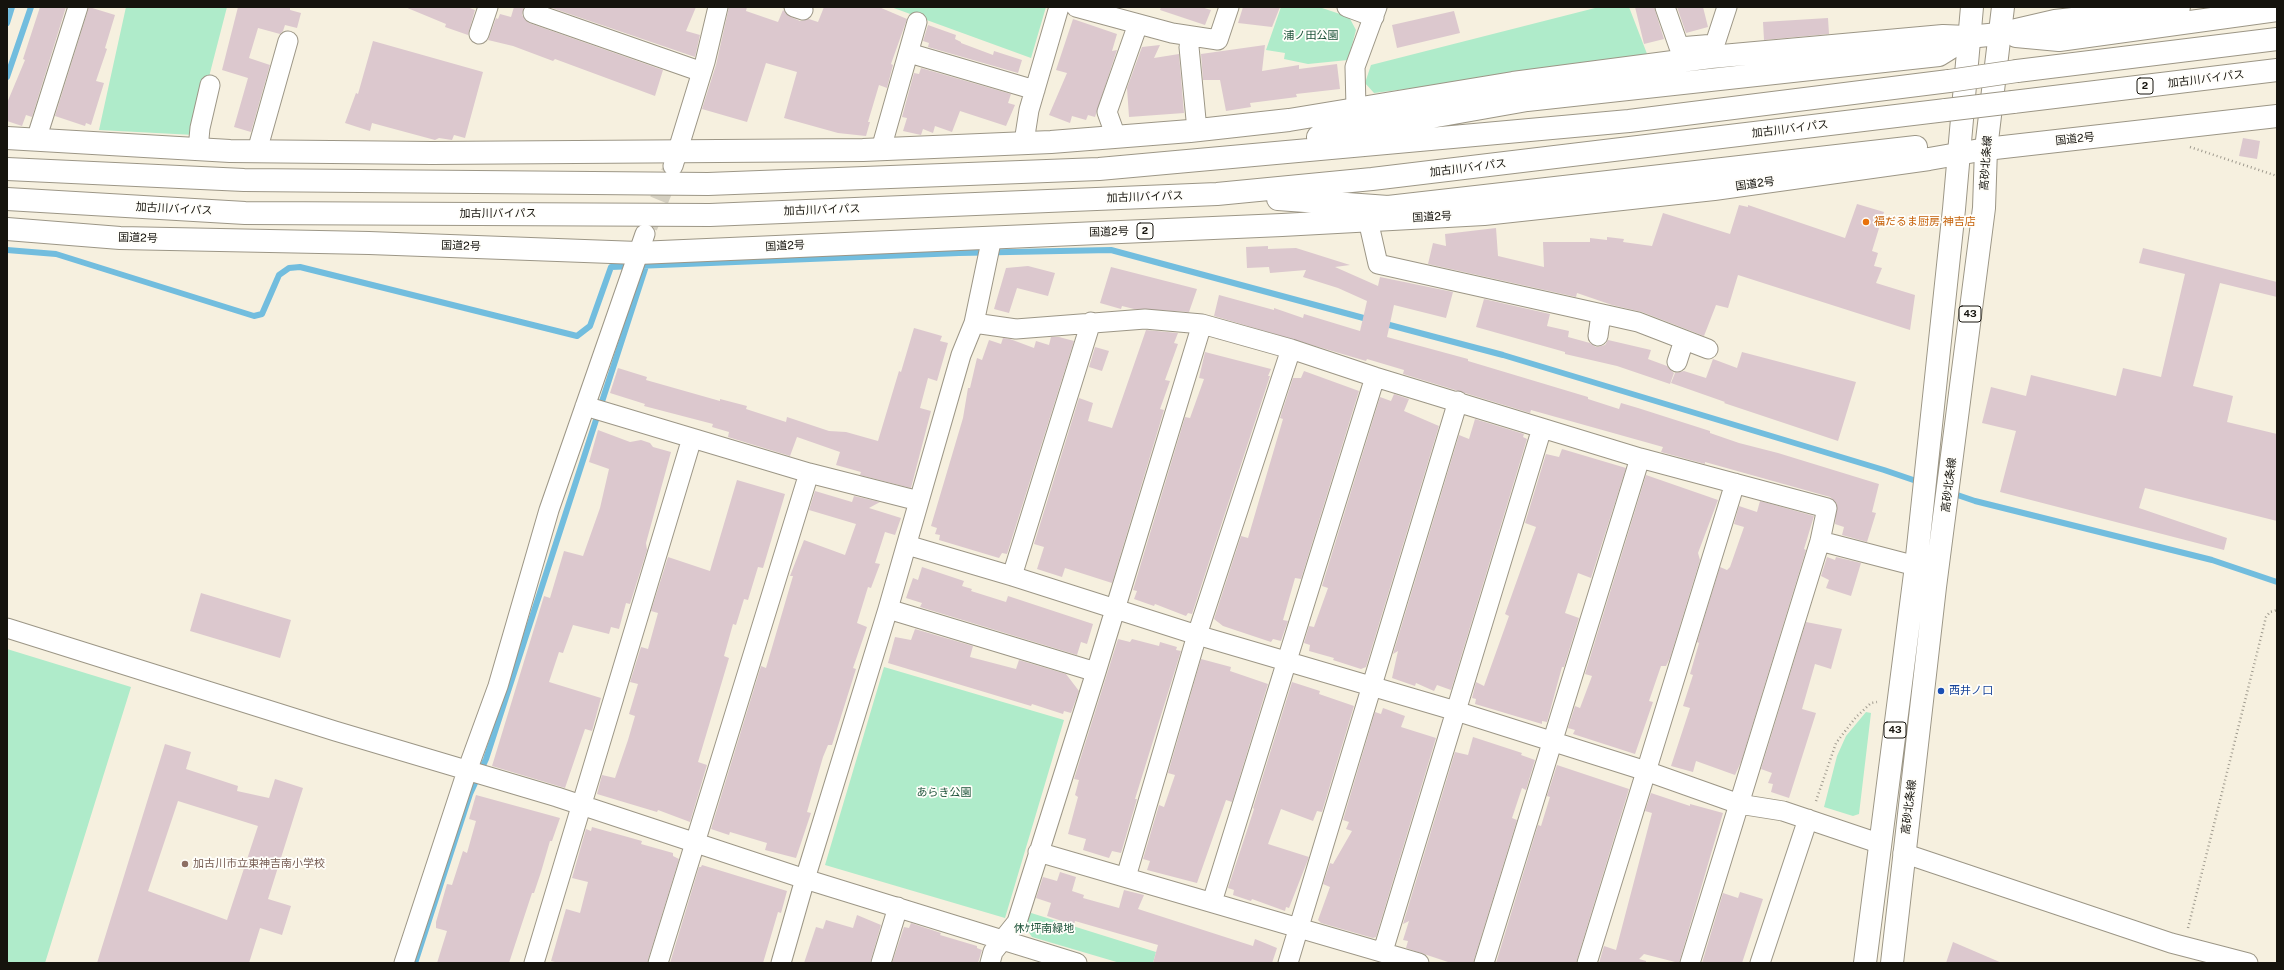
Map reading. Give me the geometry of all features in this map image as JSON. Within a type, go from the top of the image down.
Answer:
[{"type":"main road","name":"43","points":[[1865,963],[1916,566],[1959,154],[1968,37],[1972,7]]},
{"type":"main road","name":"高砂北条線","points":[[1892,963],[1903,854],[1984,208],[1986,149],[2003,7]]},
{"type":"main road","points":[[7,138],[257,151],[432,153],[675,159],[1116,137],[1289,120],[1713,51],[1943,36],[1968,37],[1999,34],[2055,21],[2179,7]]},
{"type":"main road","points":[[1999,34],[2059,40],[2277,10]]},
{"type":"main road","points":[[1099,170],[1315,137],[1527,100],[1939,55],[1968,37]]},
{"type":"main road","points":[[7,169],[244,180],[708,184],[1099,170],[1630,121],[2277,39]]},
{"type":"main road","name":"加古川バイパス","points":[[7,200],[245,213],[710,214],[1217,194],[1380,178],[2277,70]]},
{"type":"main road","points":[[1986,149],[2017,132],[2178,116],[2277,101]]},
{"type":"main road","name":"国道2号","points":[[7,229],[120,238],[640,247],[991,242],[1484,214],[1714,189],[1986,149],[2277,116]]},
{"type":"main road","points":[[1217,194],[1388,207],[1796,162],[1912,146],[1959,154]]},
{"type":"street","points":[[36,140],[78,7]]},
{"type":"street","points":[[480,34],[488,7]]},
{"type":"street","points":[[675,159],[702,72],[718,7]]},
{"type":"street","points":[[1024,142],[1035,90],[1059,7]]},
{"type":"street","points":[[1076,7],[1172,33],[1218,40],[1229,7]]},
{"type":"street","points":[[1347,7],[1375,12],[1355,67],[1356,108]]},
{"type":"street","points":[[1665,7],[1679,47],[1713,51],[1727,7]]},
{"type":"street","points":[[533,13],[702,72]]},
{"type":"street","points":[[881,149],[917,22]]},
{"type":"street","points":[[1116,137],[1107,112],[1138,24]]},
{"type":"street","points":[[257,151],[288,41]]},
{"type":"street","points":[[1189,47],[1197,130]]},
{"type":"street","points":[[909,53],[1035,90]]},
{"type":"street","points":[[198,149],[200,128],[210,85]]},
{"type":"street","points":[[1368,220],[1378,264],[1638,322],[1708,349]]},
{"type":"street","points":[[781,963],[805,878],[888,609],[962,355],[974,323],[991,242]]},
{"type":"street","points":[[404,963],[466,771],[498,686],[549,510],[640,247]]},
{"type":"street","points":[[1598,336],[1601,314]]},
{"type":"street","points":[[974,323],[1016,329],[1145,319],[1202,324],[1291,349],[1375,377],[1458,401],[1640,458],[1828,508],[1820,541],[1690,963]]},
{"type":"street","points":[[1012,576],[1091,322]]},
{"type":"street","points":[[990,963],[993,952],[1017,922],[1096,672],[1202,324]]},
{"type":"street","points":[[1677,362],[1684,340]]},
{"type":"street","points":[[1126,877],[1197,635],[1291,349]]},
{"type":"street","points":[[1212,902],[1375,377]]},
{"type":"street","points":[[1288,963],[1458,401]]},
{"type":"street","points":[[586,406],[809,473],[919,501]]},
{"type":"street","points":[[1383,951],[1542,428]]},
{"type":"street","points":[[534,963],[692,438]]},
{"type":"street","points":[[1484,963],[1640,458]]},
{"type":"street","points":[[658,963],[694,841],[809,473]]},
{"type":"street","points":[[1588,963],[1735,483]]},
{"type":"street","points":[[1820,541],[1916,566]]},
{"type":"street","points":[[907,545],[1012,576],[1197,635],[1372,685],[1456,711],[1646,771],[1739,804],[1783,811],[1881,844]]},
{"type":"street","points":[[888,609],[1096,672]]},
{"type":"street","points":[[7,628],[466,771],[581,805],[805,878],[1077,963]]},
{"type":"street","points":[[1760,963],[1808,819]]},
{"type":"street","points":[[1038,852],[1212,902],[1298,929],[1383,951],[1419,963]]},
{"type":"street","points":[[1903,854],[2184,946],[2248,963]]},
{"type":"street","points":[[881,963],[898,907]]},
{"type":"path","points":[[2173,128],[2186,146],[2277,176]]},
{"type":"path","points":[[2184,946],[2266,617],[2270,612],[2277,610]]},
{"type":"path","points":[[1816,802],[1836,743],[1856,717],[1872,703],[1880,702],[1879,710]]},
{"type":"green space","points":[[126,7],[227,7],[194,135],[99,130]]},
{"type":"green space","points":[[891,7],[1046,7],[1031,58]]},
{"type":"green space","name":"浦ノ田公園","points":[[1281,7],[1319,7],[1349,17],[1356,30],[1348,60],[1308,64],[1284,59],[1285,53],[1266,50]]},
{"type":"green space","points":[[1599,7],[1629,7],[1649,59],[1374,93],[1365,83],[1371,65]]},
{"type":"green space","points":[[7,649],[131,687],[45,963],[7,963]]},
{"type":"green space","name":"あらき公園","points":[[884,667],[1064,720],[1005,918],[825,865]]},
{"type":"green space","points":[[1866,712],[1871,713],[1859,814],[1853,816],[1824,807],[1837,756],[1846,736]]},
{"type":"green space","name":"休ｹ坪南緑地","points":[[1028,912],[1156,952],[1153,963],[1120,963],[1032,937],[1024,925]]},
{"type":"building","points":[[40,7],[66,7],[32,117],[26,115],[22,126],[7,121],[7,103],[25,60],[23,59]]},
{"type":"building","points":[[89,7],[115,15],[105,48],[107,49],[96,81],[104,83],[91,125],[86,123],[85,126],[55,116]]},
{"type":"building","points":[[238,7],[290,7],[290,10],[301,13],[297,28],[285,25],[280,34],[258,28],[249,58],[270,65],[251,132],[234,127],[248,78],[222,70]]},
{"type":"building","points":[[405,7],[467,7],[475,10],[468,35],[445,27],[446,24]]},
{"type":"building","points":[[514,7],[524,7],[522,15],[529,23],[663,70],[655,96],[555,59],[553,61],[513,46],[488,40],[496,18],[498,19],[500,14],[511,17]]},
{"type":"building","points":[[549,7],[696,7],[686,31],[700,35],[695,57]]},
{"type":"building","points":[[729,7],[747,7],[746,11],[778,22],[783,10],[791,17],[800,21],[809,19],[818,22],[824,7],[879,7],[907,19],[891,64],[893,65],[887,88],[879,85],[868,122],[870,122],[866,136],[838,133],[784,118],[797,72],[766,63],[747,122],[702,109],[716,65]]},
{"type":"building","points":[[1161,7],[1201,7],[1211,10],[1205,25],[1160,10]]},
{"type":"building","points":[[1243,7],[1280,7],[1272,27],[1238,23]]},
{"type":"building","points":[[1635,7],[1654,7],[1664,39],[1644,44]]},
{"type":"building","points":[[1677,7],[1703,7],[1708,27],[1686,33]]},
{"type":"building","points":[[1454,11],[1460,33],[1397,48],[1392,25]]},
{"type":"building","points":[[1828,18],[1829,34],[1764,40],[1763,22]]},
{"type":"building","points":[[1073,19],[1117,34],[1112,51],[1117,50],[1095,117],[1088,115],[1086,120],[1072,116],[1070,123],[1049,115],[1067,73],[1056,70]]},
{"type":"building","points":[[928,25],[956,35],[955,39],[961,43],[993,55],[994,51],[1022,60],[1018,73],[928,47],[929,43],[923,41]]},
{"type":"building","points":[[373,41],[483,72],[465,138],[454,135],[452,140],[439,138],[435,140],[372,123],[370,131],[345,123],[356,93],[358,94]]},
{"type":"building","points":[[1160,45],[1154,58],[1179,54],[1184,113],[1129,117],[1127,88],[1142,47]]},
{"type":"building","points":[[1265,45],[1262,71],[1299,65],[1299,69],[1337,64],[1340,89],[1296,94],[1297,97],[1250,103],[1251,107],[1226,111],[1220,80],[1203,80],[1201,54]]},
{"type":"building","points":[[921,68],[1011,94],[1008,103],[1015,105],[1006,126],[960,111],[952,132],[935,126],[933,133],[923,129],[921,135],[903,131],[907,118],[902,117],[914,73],[919,74]]},
{"type":"building","points":[[2243,138],[2260,141],[2257,159],[2239,156]]},
{"type":"building","points":[[1857,204],[1884,212],[1872,251],[1878,253],[1874,266],[1882,268],[1876,283],[1915,295],[1910,330],[1738,275],[1728,308],[1716,305],[1704,336],[1642,312],[1612,305],[1577,293],[1576,297],[1428,264],[1433,243],[1446,246],[1445,234],[1496,228],[1498,256],[1544,267],[1543,242],[1590,242],[1590,238],[1607,240],[1607,237],[1624,239],[1623,242],[1652,246],[1663,213],[1730,234],[1739,205],[1748,207],[1748,205],[1845,238]]},
{"type":"building","points":[[1268,246],[1268,249],[1296,248],[1350,265],[1335,267],[1378,286],[1380,277],[1453,292],[1446,318],[1394,305],[1387,337],[1468,359],[1468,361],[1588,397],[1588,399],[1619,409],[1621,403],[1638,408],[1710,431],[1710,433],[1739,443],[1778,453],[1879,484],[1872,512],[1876,513],[1867,542],[1842,535],[1844,527],[1835,524],[1837,504],[1830,497],[1705,462],[1705,464],[1661,452],[1663,447],[1531,410],[1530,413],[1403,374],[1404,370],[1367,359],[1366,361],[1214,316],[1219,295],[1274,310],[1274,308],[1303,318],[1304,314],[1360,331],[1367,301],[1338,288],[1303,277],[1306,270],[1270,273],[1269,267],[1247,268],[1246,247]]},
{"type":"building","points":[[2143,248],[2277,282],[2277,297],[2220,283],[2193,386],[2233,396],[2227,422],[2277,434],[2277,521],[2145,488],[2139,508],[2227,538],[2224,550],[2000,492],[2016,431],[1982,423],[1991,387],[2026,396],[2031,375],[2116,396],[2123,368],[2161,377],[2185,274],[2139,263]]},
{"type":"building","points":[[1028,266],[1055,273],[1048,296],[1017,288],[1009,313],[994,309],[1006,268]]},
{"type":"building","points":[[1111,267],[1197,289],[1189,312],[1134,309],[1122,306],[1121,309],[1100,303]]},
{"type":"building","points":[[1484,299],[1550,314],[1547,326],[1569,331],[1568,337],[1590,343],[1596,347],[1605,345],[1608,340],[1651,350],[1648,359],[1667,366],[1674,373],[1670,384],[1617,366],[1565,354],[1565,352],[1476,327]]},
{"type":"building","points":[[914,328],[942,336],[940,341],[948,343],[937,381],[928,378],[920,408],[931,411],[911,488],[860,475],[861,472],[836,465],[840,452],[797,437],[790,456],[728,437],[729,432],[712,427],[713,424],[644,406],[645,404],[610,393],[618,368],[647,377],[646,380],[720,401],[720,399],[747,406],[746,409],[786,422],[787,417],[829,431],[846,432],[878,441],[899,371],[901,372]]},
{"type":"building","points":[[1146,330],[1178,333],[1174,343],[1178,344],[1165,380],[1170,381],[1160,409],[1164,410],[1112,583],[1065,568],[1062,577],[1037,569],[1044,547],[1034,544],[1079,398],[1093,403],[1088,421],[1112,428]]},
{"type":"building","points":[[1051,337],[1059,337],[1074,341],[1007,554],[1002,553],[999,558],[939,540],[940,535],[935,534],[937,528],[931,526],[963,418],[968,388],[970,388],[977,358],[982,360],[989,340],[1001,344],[1003,338],[1010,339],[1034,348],[1036,341],[1049,345]]},
{"type":"building","points":[[1095,347],[1109,351],[1102,371],[1089,367]]},
{"type":"building","points":[[1205,352],[1271,369],[1192,614],[1188,613],[1186,616],[1155,604],[1154,606],[1134,599],[1137,591],[1133,590],[1185,417],[1190,418],[1204,379],[1199,378]]},
{"type":"building","points":[[1742,352],[1856,382],[1838,441],[1724,403],[1725,402],[1671,383],[1675,373],[1684,371],[1706,378],[1713,359],[1737,368]]},
{"type":"building","points":[[1304,371],[1359,391],[1301,579],[1295,578],[1283,620],[1288,621],[1281,641],[1273,639],[1271,642],[1223,626],[1214,619],[1241,536],[1248,538],[1283,419],[1280,418],[1293,378],[1301,378]]},
{"type":"building","points":[[1394,394],[1409,399],[1404,411],[1439,426],[1366,667],[1361,669],[1333,660],[1334,658],[1309,651],[1310,645],[1304,643],[1309,626],[1314,627],[1328,588],[1322,586],[1380,397],[1391,401]]},
{"type":"building","points":[[1475,419],[1524,434],[1523,437],[1527,439],[1451,690],[1437,685],[1434,691],[1416,683],[1415,686],[1392,678],[1398,651],[1393,654],[1459,435],[1469,439]]},
{"type":"building","points":[[598,430],[630,442],[641,440],[650,443],[653,447],[671,452],[646,543],[647,550],[630,604],[626,603],[619,629],[611,627],[609,634],[573,625],[563,653],[559,652],[549,682],[601,698],[592,731],[585,729],[565,788],[492,766],[544,596],[550,598],[564,551],[583,556],[600,508],[609,469],[589,462]]},
{"type":"building","points":[[1562,449],[1626,468],[1591,578],[1578,573],[1565,613],[1579,618],[1564,667],[1562,667],[1547,722],[1542,721],[1542,724],[1475,704],[1476,699],[1472,698],[1476,682],[1484,686],[1509,616],[1505,614],[1536,527],[1525,523],[1546,454],[1559,457]]},
{"type":"building","points":[[1646,475],[1718,500],[1698,553],[1700,560],[1670,658],[1666,666],[1661,666],[1649,701],[1653,702],[1635,754],[1573,734],[1575,730],[1568,728],[1575,706],[1580,708],[1592,676],[1585,674]]},
{"type":"building","points":[[737,480],[785,494],[763,568],[758,567],[748,600],[744,599],[736,625],[733,624],[724,656],[729,658],[698,762],[707,765],[690,822],[658,810],[657,812],[597,794],[602,775],[615,778],[628,740],[635,716],[629,714],[638,684],[630,682],[641,647],[648,649],[658,613],[651,611],[668,557],[710,571]]},
{"type":"building","points":[[815,491],[852,502],[854,496],[880,502],[869,508],[901,518],[895,535],[885,532],[875,563],[880,564],[871,588],[868,587],[857,623],[867,627],[853,668],[856,669],[832,745],[828,745],[823,757],[807,812],[811,813],[796,858],[765,850],[767,843],[730,832],[729,835],[711,829],[761,666],[766,668],[793,576],[790,576],[804,540],[845,555],[856,524],[809,510]]},
{"type":"building","points":[[1760,501],[1814,516],[1804,549],[1806,550],[1741,762],[1735,775],[1696,761],[1693,772],[1671,766],[1690,708],[1683,706],[1693,675],[1690,674],[1699,643],[1697,642],[1720,567],[1727,570],[1730,567],[1744,527],[1734,524],[1739,506],[1757,512]]},
{"type":"building","points":[[1827,557],[1835,560],[1836,557],[1861,563],[1851,596],[1826,588],[1829,580],[1821,576]]},
{"type":"building","points":[[922,567],[964,581],[962,586],[972,589],[971,591],[1006,602],[1008,596],[1093,624],[1087,644],[1081,642],[1077,655],[920,607],[922,603],[906,598],[913,578],[918,580]]},
{"type":"building","points":[[201,593],[291,620],[280,658],[190,631]]},
{"type":"building","points":[[1806,622],[1842,629],[1831,669],[1815,664],[1802,709],[1816,713],[1789,798],[1771,792],[1773,784],[1768,783],[1772,773],[1761,769]]},
{"type":"building","points":[[915,629],[973,646],[970,657],[1016,669],[1019,660],[1066,674],[1079,691],[1071,713],[1064,711],[1063,714],[1032,704],[1031,706],[888,663],[895,637],[911,640]]},
{"type":"building","points":[[1118,639],[1130,642],[1132,639],[1159,646],[1160,642],[1177,647],[1176,650],[1181,651],[1135,799],[1137,799],[1121,853],[1112,851],[1109,858],[1083,850],[1086,839],[1068,834],[1078,797],[1075,795],[1079,780],[1074,779]]},
{"type":"building","points":[[1201,659],[1231,667],[1230,671],[1268,684],[1232,802],[1226,800],[1197,883],[1147,870],[1150,861],[1143,859],[1159,805],[1164,807],[1175,775],[1168,773]]},
{"type":"building","points":[[1292,682],[1320,691],[1319,694],[1354,706],[1322,812],[1317,811],[1313,821],[1281,809],[1268,844],[1309,857],[1289,908],[1286,907],[1285,911],[1252,899],[1251,901],[1233,895],[1234,890],[1228,888],[1254,809],[1253,808]]},
{"type":"building","points":[[1383,708],[1405,716],[1401,727],[1436,738],[1376,937],[1373,938],[1321,923],[1318,920],[1330,887],[1323,884],[1330,863],[1333,864],[1352,831],[1346,829],[1349,822],[1343,820],[1375,712],[1381,714]]},
{"type":"building","points":[[1473,737],[1522,753],[1521,755],[1535,760],[1526,790],[1522,788],[1512,818],[1517,820],[1473,963],[1451,963],[1406,948],[1408,941],[1403,940],[1409,921],[1403,924],[1455,752],[1468,755]]},
{"type":"building","points":[[165,744],[191,752],[186,769],[238,786],[237,791],[269,798],[275,779],[303,788],[268,899],[291,906],[282,935],[260,928],[249,963],[97,963]],"holes":[[[178,801],[258,826],[227,920],[148,891]]]},
{"type":"building","points":[[1557,765],[1629,789],[1576,963],[1496,963],[1538,825],[1541,826],[1550,797],[1547,796]]},
{"type":"building","points":[[1651,793],[1690,806],[1690,804],[1723,813],[1679,963],[1644,954],[1639,959],[1646,961],[1646,963],[1599,963],[1604,946],[1616,950],[1652,813],[1645,811]]},
{"type":"building","points":[[476,795],[560,818],[552,841],[550,841],[534,893],[532,893],[509,963],[437,963],[447,931],[436,928],[436,922],[447,884],[452,885],[463,851],[467,853],[476,821],[469,819]]},
{"type":"building","points":[[592,827],[642,841],[641,844],[673,853],[673,856],[679,859],[647,963],[559,963],[551,961],[566,909],[580,913],[588,882],[572,878],[586,829],[591,831]]},
{"type":"building","points":[[702,865],[787,891],[781,913],[778,912],[763,963],[670,963],[699,867]]},
{"type":"building","points":[[1060,872],[1076,877],[1072,891],[1084,895],[1083,898],[1119,908],[1124,890],[1144,895],[1138,909],[1253,946],[1255,939],[1277,948],[1272,963],[1153,963],[1158,945],[1075,921],[1074,925],[1047,916],[1051,903],[1036,898],[1043,877],[1057,881]]},
{"type":"building","points":[[1740,892],[1763,899],[1742,963],[1702,963],[1723,893],[1738,898]]},
{"type":"building","points":[[857,915],[881,925],[870,963],[804,963],[816,927],[823,929],[826,920],[853,928]]},
{"type":"building","points":[[911,923],[941,933],[940,935],[977,946],[977,948],[982,950],[978,963],[892,963],[904,927],[909,928]]},
{"type":"building","points":[[1953,942],[2002,963],[1946,963]]},
{"type":"waterway","points":[[7,23],[12,7]]},
{"type":"waterway","points":[[7,77],[31,7]]},
{"type":"waterway","points":[[7,250],[56,254],[254,316],[262,314],[279,275],[289,268],[300,267],[577,336],[590,326],[611,267],[959,253],[1111,250],[1371,320]]},
{"type":"waterway","points":[[415,963],[470,794],[486,759],[646,266]]},
{"type":"waterway","points":[[1382,323],[1503,355],[1884,470],[1975,501],[2212,560],[2277,582]]},
{"type":"tunnel","points":[[648,227],[671,171]]},
{"type":"place","name":"福だるま厨房 神吉店","points":[[1866,222]]},
{"type":"place","name":"西井ノ口","points":[[1941,691]]},
{"type":"place","name":"加古川市立東神吉南小学校","points":[[185,864]]}]
